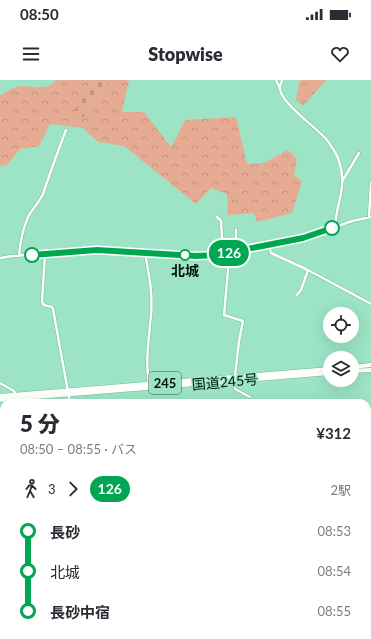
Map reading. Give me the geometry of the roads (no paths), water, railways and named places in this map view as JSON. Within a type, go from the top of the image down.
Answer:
[{"type":"highway","points":[[359,366],[371,365]]},
{"type":"highway","name":"国道245号","points":[[18,399],[323,370]]},
{"type":"highway","points":[[359,371],[371,370]]},
{"type":"highway","name":"国道245号","points":[[0,396],[149,384],[323,373]]},
{"type":"street","points":[[276,80],[285,100],[327,140],[339,160],[343,180],[335,227]]},
{"type":"street","points":[[280,89],[282,80]]},
{"type":"street","points":[[19,256],[23,231],[29,216],[38,204],[66,130]]},
{"type":"street","points":[[343,180],[359,153]]},
{"type":"street","points":[[0,258],[97,250],[196,256],[224,254],[269,245],[313,236],[352,221],[370,217],[371,183]]},
{"type":"street","points":[[216,217],[221,221],[224,254],[228,270],[224,316],[244,321],[234,379],[235,389],[250,397]]},
{"type":"street","points":[[236,230],[238,251]]},
{"type":"street","points":[[269,245],[271,253],[308,270],[371,304]]},
{"type":"street","points":[[145,253],[152,297],[148,349],[149,384]]},
{"type":"street","points":[[45,254],[42,302],[44,305],[52,307],[53,309],[70,399]]},
{"type":"street","points":[[296,296],[301,290],[308,270]]},
{"type":"street","points":[[0,383],[14,391],[15,394]]},
{"type":"place","name":"北城","points":[[185,255]]}]
